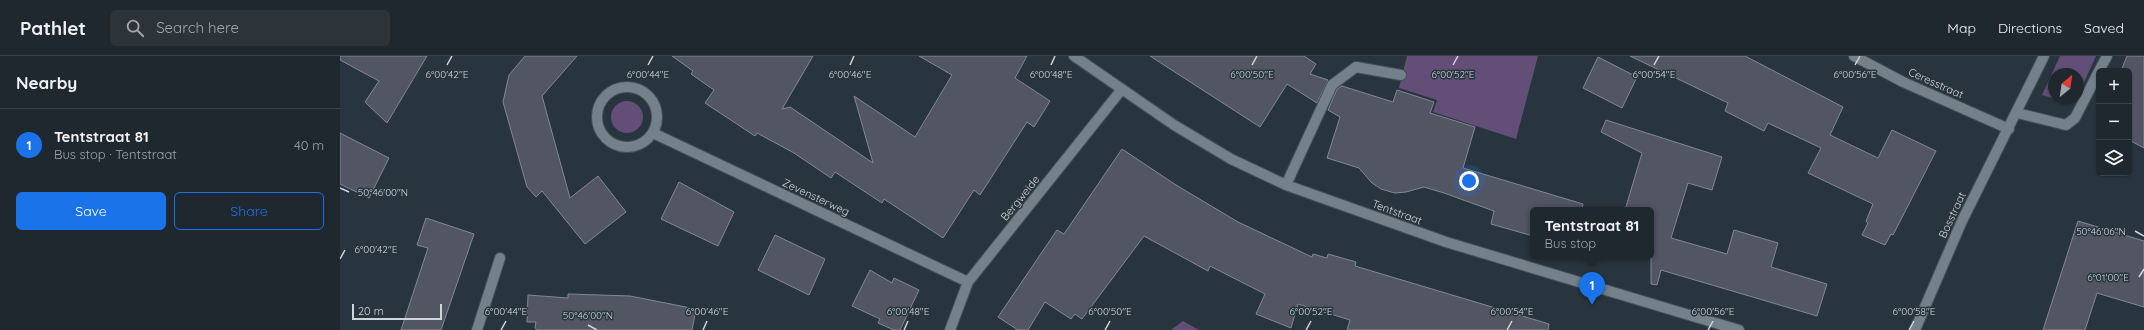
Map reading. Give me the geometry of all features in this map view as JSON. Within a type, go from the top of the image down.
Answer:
[{"type":"street","name":"Tentstraat","points":[[1074,56],[1174,125],[1225,155],[1286,185],[1446,242],[1739,330]]},
{"type":"street","name":"Ceresstraat","points":[[1854,56],[1903,82],[2009,129]]},
{"type":"street","name":"Bosstraat","points":[[1915,330],[1962,221],[2044,56]]},
{"type":"street","points":[[2101,68],[2107,56]]},
{"type":"street","points":[[1286,185],[1332,84],[1356,67],[1401,75]]},
{"type":"street","points":[[2017,113],[2066,125],[2075,118],[2096,77]]},
{"type":"street","points":[[627,87],[647,94],[654,103],[657,112],[657,123],[653,133],[646,141],[636,146],[626,148],[615,146],[606,140],[598,127],[597,111],[601,101],[608,94],[617,89],[627,87]]},
{"type":"street","name":"Bergweide","points":[[950,330],[968,282],[1122,89]]},
{"type":"street","name":"Zevensterweg","points":[[653,133],[968,282]]},
{"type":"street","points":[[477,330],[500,258]]},
{"type":"shaded area","points":[[1407,56],[1538,56],[1516,139],[1433,112],[1437,100],[1399,88]]},
{"type":"shaded area","points":[[2060,56],[2096,56],[2084,83],[2084,68],[2054,68]]},
{"type":"shaded area","points":[[2048,82],[2048,97],[2042,95]]},
{"type":"shaded area","points":[[624,101],[630,101],[640,108],[643,117],[642,123],[636,130],[630,133],[624,133],[614,126],[611,120],[611,114],[618,104]]},
{"type":"shaded area","points":[[1183,321],[1199,330],[1171,330]]},
{"type":"building","points":[[340,56],[427,56],[387,123],[365,102],[379,81],[340,60]]},
{"type":"building","points":[[525,56],[577,56],[542,96],[570,198],[598,176],[626,212],[585,244],[542,191],[536,197],[527,187],[503,102],[509,75]]},
{"type":"building","points":[[672,56],[813,56],[782,109],[790,107],[873,163],[854,96],[915,137],[952,75],[919,56],[1027,56],[1015,78],[1050,101],[1034,127],[1027,122],[980,195],[974,190],[943,238],[884,199],[882,203],[835,172],[831,178],[794,153],[757,133],[755,136],[705,103],[714,90],[691,74],[693,71]]},
{"type":"building","points":[[1150,56],[1304,56],[1316,64],[1310,74],[1328,80],[1317,103],[1287,84],[1260,127]]},
{"type":"building","points":[[1630,56],[1745,56],[1843,107],[1830,135],[1878,158],[1892,130],[1936,151],[1893,235],[1891,234],[1885,245],[1862,235],[1868,223],[1866,221],[1873,204],[1808,173],[1821,148],[1768,123],[1764,131],[1725,111],[1728,103]]},
{"type":"building","points":[[2127,56],[2144,56],[2144,148],[2132,142],[2132,68],[2122,68]]},
{"type":"building","points":[[1598,57],[1637,77],[1622,108],[1583,88]]},
{"type":"building","points":[[1342,86],[1393,102],[1397,90],[1434,102],[1430,113],[1475,127],[1463,168],[1583,204],[1582,207],[1530,207],[1530,235],[1491,224],[1494,211],[1444,193],[1424,187],[1406,192],[1395,193],[1381,189],[1372,183],[1359,168],[1327,158],[1340,117],[1328,110],[1337,89]]},
{"type":"building","points":[[1606,120],[1722,157],[1712,190],[1688,183],[1671,238],[1727,254],[1734,230],[1778,243],[1771,267],[1827,284],[1817,316],[1661,270],[1657,285],[1651,284],[1651,259],[1654,259],[1654,207],[1626,207],[1642,153],[1601,132]]},
{"type":"building","points":[[340,133],[389,158],[369,198],[340,184]]},
{"type":"building","points":[[1122,149],[1176,185],[1238,222],[1312,257],[1313,254],[1327,258],[1328,254],[1356,262],[1355,266],[1549,324],[1548,330],[1347,330],[1350,320],[1298,304],[1291,328],[1256,314],[1265,294],[1210,266],[1208,271],[1144,236],[1082,319],[1075,314],[1071,319],[1045,302],[1028,330],[1018,330],[998,317],[1057,230],[1064,234]]},
{"type":"building","points":[[679,182],[734,212],[718,246],[661,219]]},
{"type":"building","points":[[426,218],[474,234],[441,330],[401,330],[428,248],[417,245]]},
{"type":"building","points":[[2078,221],[2144,241],[2144,307],[2097,293],[2085,330],[2043,330]]},
{"type":"building","points":[[775,235],[825,259],[809,295],[758,270]]},
{"type":"building","points":[[870,270],[892,283],[894,278],[919,290],[900,330],[894,330],[878,323],[880,319],[852,306]]},
{"type":"building","points":[[568,294],[630,296],[696,309],[692,330],[537,330],[535,328],[536,322],[527,322],[528,295],[568,298]]},
{"type":"place","name":"Tentstraat 81","points":[[1592,305]]}]
